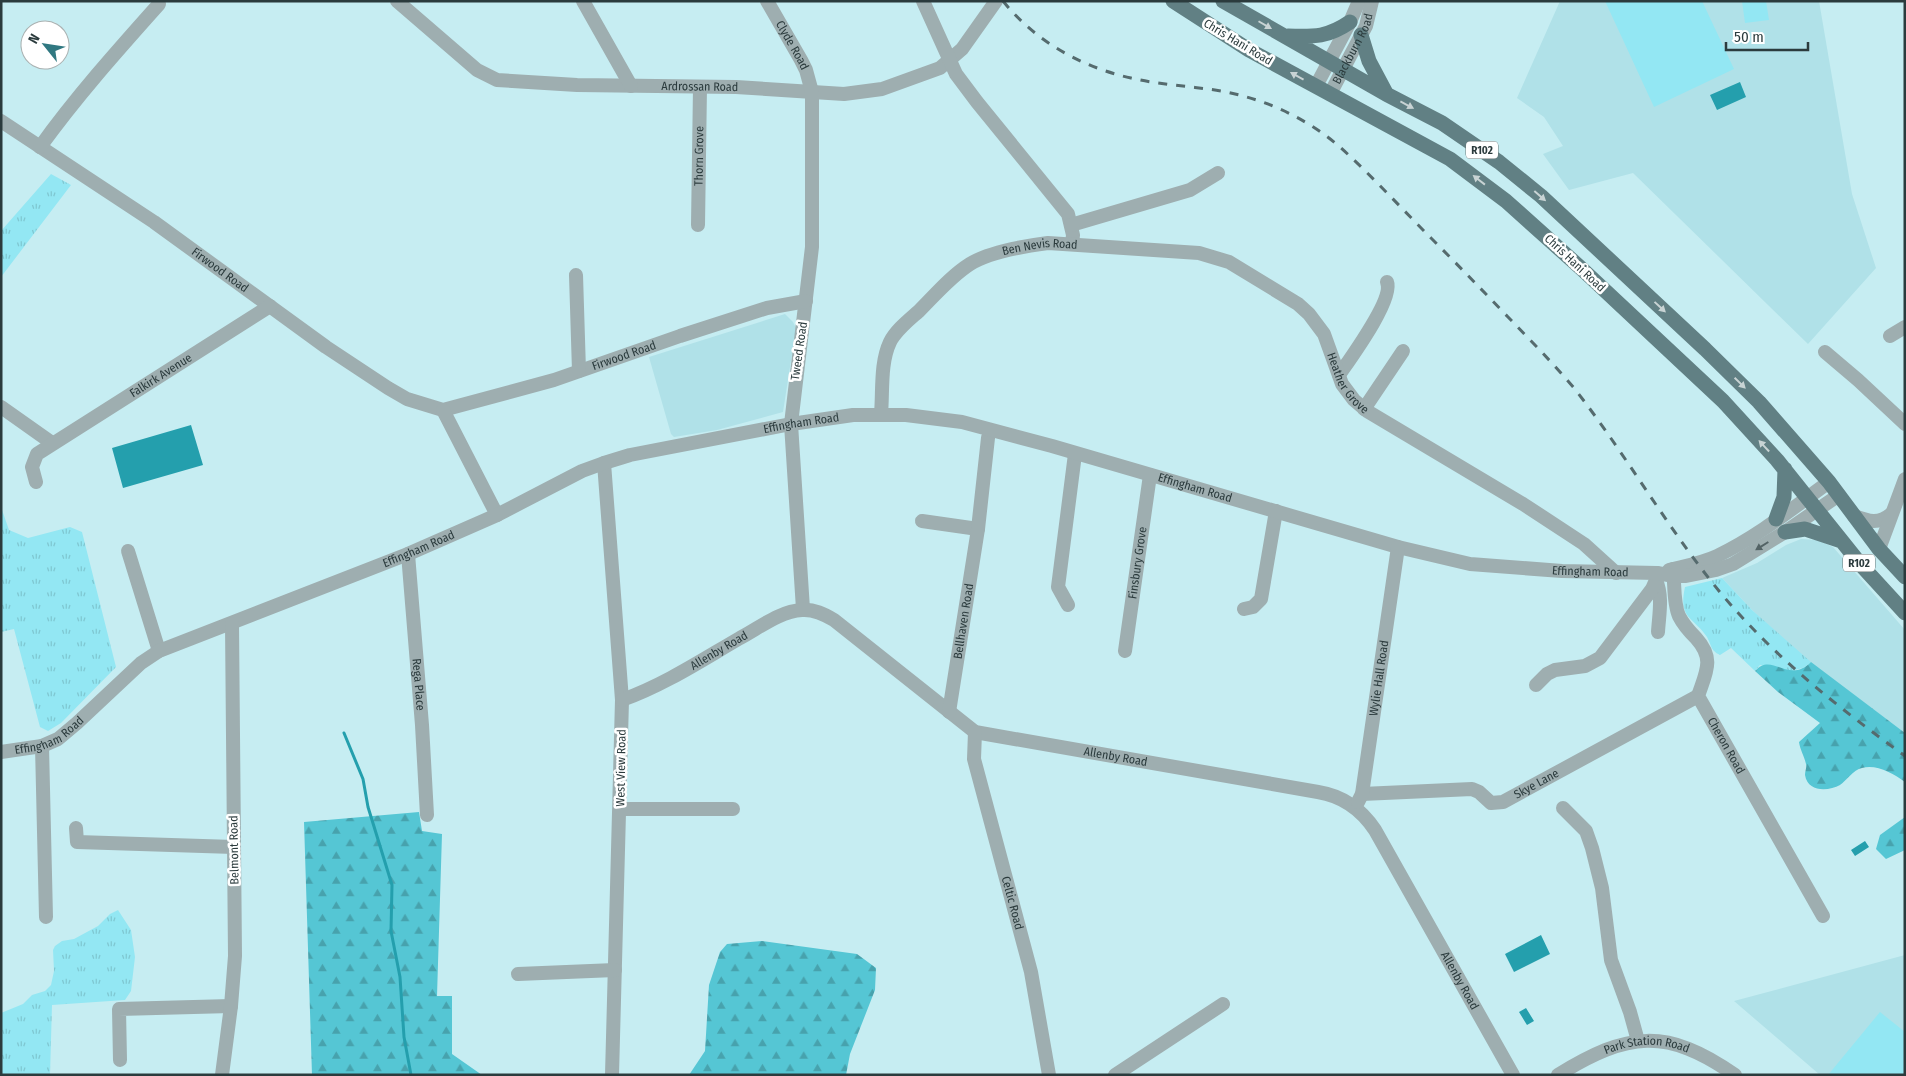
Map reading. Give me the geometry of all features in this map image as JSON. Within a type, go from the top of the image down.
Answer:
[{"type":"main road","name":"Chris Hani Road","points":[[1173,1],[1249,50],[1450,159],[1506,201],[1723,401],[1785,469],[1861,565],[1905,612]]},
{"type":"main road","name":"Chris Hani Road","points":[[1223,1],[1386,94],[1442,123],[1499,162],[1541,196],[1759,402],[1829,482],[1879,549],[1905,577]]},
{"type":"main road","points":[[1284,36],[1317,37],[1337,31],[1350,22]]},
{"type":"main road","points":[[1362,35],[1369,61],[1386,94]]},
{"type":"main road","points":[[1776,519],[1784,496],[1785,469]]},
{"type":"main road","points":[[1785,532],[1805,529],[1842,542]]},
{"type":"street","name":"Ardrossan Road","points":[[396,1],[477,70],[497,80],[631,86],[745,87],[844,94],[882,89],[929,73],[950,61],[983,22],[996,1]]},
{"type":"street","points":[[583,1],[631,86]]},
{"type":"street","name":"Clyde Road","points":[[767,1],[803,66],[812,92]]},
{"type":"street","name":"Ben Nevis Road","points":[[881,414],[884,360],[891,340],[949,281],[966,267],[980,259],[1032,245],[1072,244],[1073,235],[1068,214],[956,74],[923,1]]},
{"type":"street","name":"Blackburn Road","points":[[1316,86],[1359,1]]},
{"type":"street","name":"Blackburn Road","points":[[1330,94],[1362,35],[1370,16],[1372,1]]},
{"type":"street","points":[[40,147],[84,89],[159,4]]},
{"type":"street","name":"Thorn Grove","points":[[698,225],[700,87]]},
{"type":"street","name":"Tweed Road","points":[[803,609],[791,424],[812,247],[812,92]]},
{"type":"street","name":"Firwood Road","points":[[1,121],[154,222],[388,388],[407,399],[442,410],[554,380],[767,308],[806,301]]},
{"type":"street","points":[[1070,225],[1190,190],[1218,173]]},
{"type":"street","name":"Heather Grove","points":[[1072,244],[1199,253],[1229,262],[1298,304],[1309,314],[1324,334],[1342,384],[1354,400],[1364,409],[1523,504],[1584,544],[1616,573]]},
{"type":"street","points":[[576,274],[579,371]]},
{"type":"street","points":[[1339,375],[1383,305],[1388,292],[1387,282]]},
{"type":"street","name":"Falkirk Avenue","points":[[36,482],[32,467],[37,454],[270,306]]},
{"type":"street","points":[[1890,336],[1905,327]]},
{"type":"street","points":[[1364,409],[1403,351]]},
{"type":"street","points":[[1825,352],[1905,424]]},
{"type":"street","points":[[1,407],[52,443]]},
{"type":"street","points":[[442,410],[497,515]]},
{"type":"street","name":"Effingham Road","points":[[1,752],[42,746],[58,739],[141,664],[159,651],[408,554],[497,515],[582,471],[604,462],[630,455],[791,424],[853,415],[881,414],[932,417],[962,422],[1150,474],[1398,547],[1470,564],[1656,577],[1673,573],[1716,556],[1750,537],[1829,482]]},
{"type":"street","name":"Bellhaven Road","points":[[950,712],[978,530],[988,438]]},
{"type":"street","points":[[1068,605],[1058,587],[1076,454]]},
{"type":"street","name":"West View Road","points":[[604,462],[622,700],[612,1075]]},
{"type":"street","name":"Finsbury Grove","points":[[1124,652],[1150,474]]},
{"type":"street","points":[[1879,549],[1905,479]]},
{"type":"street","name":"Effingham Road","points":[[1673,573],[1696,574],[1733,564],[1785,532],[1839,495]]},
{"type":"street","points":[[1244,609],[1256,606],[1261,599],[1276,511]]},
{"type":"street","points":[[1854,516],[1876,522],[1892,514]]},
{"type":"street","points":[[922,521],[978,530]]},
{"type":"street","name":"Wylie Hall Road","points":[[1356,808],[1362,794],[1398,547]]},
{"type":"street","points":[[128,551],[159,651]]},
{"type":"street","name":"Rega Place","points":[[408,554],[422,725],[427,815]]},
{"type":"street","points":[[1673,573],[1679,616],[1704,647],[1707,656],[1707,666],[1698,696]]},
{"type":"street","points":[[1656,577],[1660,589],[1658,632]]},
{"type":"street","points":[[1536,685],[1554,670],[1585,666],[1600,658],[1652,589],[1656,577]]},
{"type":"street","name":"Allenby Road","points":[[622,700],[639,694],[682,672],[780,616],[803,609],[823,614],[834,620],[975,732],[1328,794],[1356,808],[1374,830],[1513,1075]]},
{"type":"street","name":"Belmont Road","points":[[222,1075],[235,956],[232,624]]},
{"type":"street","name":"Skye Lane","points":[[1362,794],[1472,790],[1479,792],[1491,803],[1503,802],[1698,696]]},
{"type":"street","name":"Cheron Road","points":[[1698,696],[1824,916]]},
{"type":"street","name":"Celtic Road","points":[[975,732],[974,760],[1031,972],[1049,1075]]},
{"type":"street","points":[[42,746],[46,917]]},
{"type":"street","points":[[1564,808],[1586,831],[1592,848],[1602,888],[1611,960],[1630,1012],[1638,1041]]},
{"type":"street","points":[[620,810],[733,809]]},
{"type":"street","points":[[76,828],[77,842],[234,847]]},
{"type":"street","points":[[518,974],[615,970]]},
{"type":"street","points":[[1115,1075],[1224,1004]]},
{"type":"street","points":[[120,1060],[119,1009],[231,1006]]},
{"type":"street","name":"Park Station Road","points":[[1558,1075],[1588,1056],[1638,1041],[1668,1042],[1689,1048],[1718,1063],[1735,1075]]},
{"type":"shaded area","points":[[1560,1],[1819,1],[1852,194],[1876,268],[1808,344],[1633,173],[1569,190],[1543,154],[1563,146],[1544,117],[1517,98]]},
{"type":"shaded area","points":[[1740,82],[1746,97],[1717,110],[1710,95]]},
{"type":"shaded area","points":[[785,314],[796,328],[783,412],[717,430],[674,437],[671,434],[649,357]]},
{"type":"shaded area","points":[[191,425],[203,465],[123,488],[112,448]]},
{"type":"shaded area","points":[[1801,539],[1818,540],[1833,547],[1905,630],[1905,733],[1803,657],[1752,610],[1722,578],[1757,563],[1786,545]]},
{"type":"shaded area","points":[[1865,841],[1869,847],[1855,856],[1851,850]]},
{"type":"shaded area","points":[[1541,935],[1550,954],[1514,972],[1505,954]]},
{"type":"shaded area","points":[[1905,955],[1905,1075],[1820,1075],[1734,1001]]},
{"type":"shaded area","points":[[1526,1008],[1534,1021],[1527,1025],[1519,1012]]},
{"type":"green space","points":[[1605,1],[1702,1],[1734,69],[1654,107]]},
{"type":"green space","points":[[1742,1],[1766,1],[1769,20],[1745,23]]},
{"type":"green space","points":[[51,174],[71,185],[1,277],[1,231]]},
{"type":"green space","points":[[1,507],[9,530],[28,538],[70,527],[82,532],[116,667],[61,723],[48,731],[40,727],[14,629],[1,632]]},
{"type":"green space","points":[[1722,578],[1752,610],[1811,662],[1800,669],[1780,670],[1760,665],[1755,671],[1731,648],[1720,655],[1714,651],[1702,630],[1685,611],[1683,597],[1685,587]]},
{"type":"green space","points":[[1811,662],[1905,733],[1905,782],[1884,770],[1867,767],[1856,771],[1840,785],[1820,789],[1810,785],[1805,775],[1806,765],[1799,742],[1820,723],[1778,692],[1755,671],[1761,666],[1768,664],[1788,670],[1795,670],[1803,668]]},
{"type":"green space","points":[[419,812],[422,831],[442,834],[437,996],[452,996],[452,1054],[482,1075],[312,1075],[304,822]]},
{"type":"green space","points":[[1905,817],[1905,850],[1886,859],[1876,849],[1880,835]]},
{"type":"green space","points":[[118,910],[131,930],[135,957],[131,991],[125,1000],[52,1005],[50,1075],[1,1075],[1,1013],[23,1004],[32,995],[45,991],[51,985],[54,971],[53,950],[55,946],[62,941],[74,939],[98,926],[110,914]]},
{"type":"green space","points":[[762,941],[857,954],[876,968],[875,990],[850,1054],[846,1075],[689,1075],[705,1051],[709,985],[720,952],[727,944]]},
{"type":"green space","points":[[1880,1012],[1905,1032],[1905,1075],[1828,1075]]},
{"type":"waterway","points":[[344,733],[363,779],[368,807],[392,885],[391,931],[400,977],[404,1037],[411,1075]]},
{"type":"railway","points":[[1003,1],[1029,28],[1044,40],[1094,67],[1142,80],[1221,91],[1254,99],[1285,111],[1328,137],[1375,181],[1470,277],[1574,388],[1611,438],[1681,541],[1740,615],[1806,679],[1905,756]]}]
